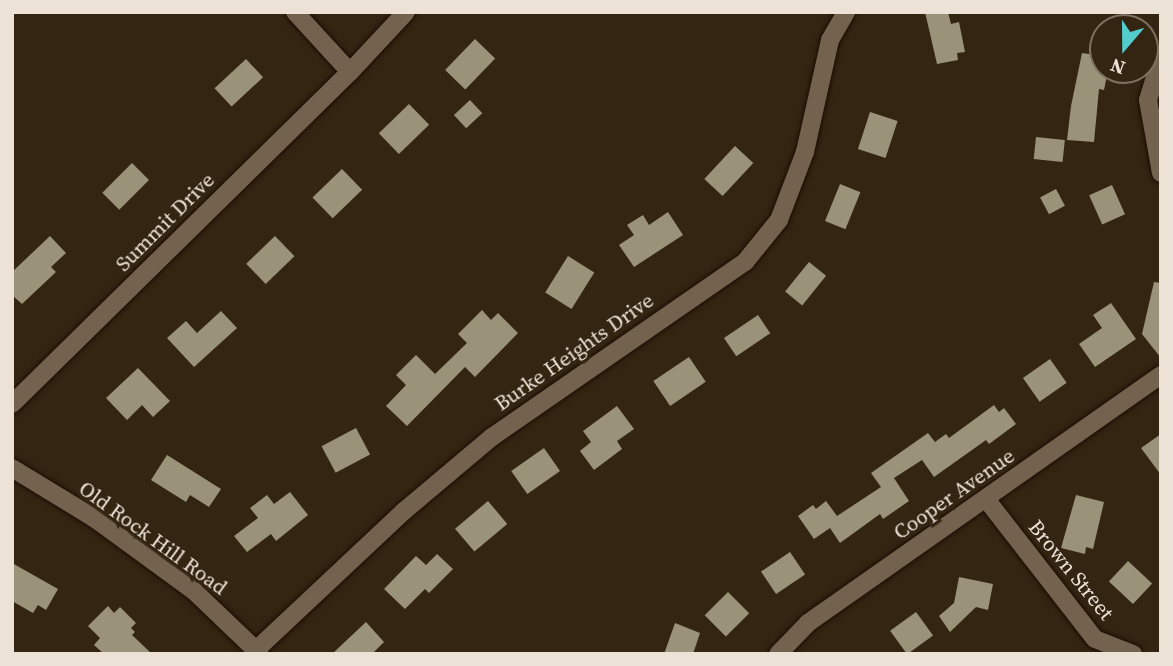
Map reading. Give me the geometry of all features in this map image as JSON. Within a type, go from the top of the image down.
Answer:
[{"type":"street","points":[[295,12],[350,72]]},
{"type":"street","name":"Summit Drive","points":[[12,404],[350,72],[406,12]]},
{"type":"street","name":"Burke Heights Drive","points":[[259,652],[404,512],[492,437],[745,262],[779,220],[805,152],[830,40],[846,12]]},
{"type":"street","points":[[1161,57],[1148,100],[1161,173]]},
{"type":"street","name":"Cooper Avenue","points":[[778,654],[808,623],[1161,375]]},
{"type":"street","name":"Old Rock Hill Road","points":[[12,468],[94,518],[194,591],[259,652]]},
{"type":"street","name":"Brown Street","points":[[986,499],[1095,639],[1133,654]]},
{"type":"building","points":[[925,12],[948,12],[951,24],[959,22],[965,52],[957,53],[958,60],[937,64]]},
{"type":"building","points":[[475,39],[495,58],[465,89],[445,70]]},
{"type":"building","points":[[1082,53],[1089,54],[1089,84],[1105,84],[1104,90],[1099,89],[1094,142],[1067,140]]},
{"type":"building","points":[[246,59],[263,77],[232,107],[215,88]]},
{"type":"building","points":[[470,100],[482,113],[466,128],[454,115]]},
{"type":"building","points":[[409,104],[429,125],[399,154],[379,133]]},
{"type":"building","points":[[870,112],[898,121],[886,158],[858,149]]},
{"type":"building","points":[[1036,137],[1065,140],[1063,162],[1034,159]]},
{"type":"building","points":[[735,146],[753,163],[723,196],[704,179]]},
{"type":"building","points":[[132,163],[149,180],[119,210],[102,193]]},
{"type":"building","points":[[342,169],[362,190],[333,218],[313,197]]},
{"type":"building","points":[[840,184],[860,192],[845,229],[825,221]]},
{"type":"building","points":[[1112,185],[1125,214],[1102,224],[1089,195]]},
{"type":"building","points":[[1056,189],[1065,206],[1049,214],[1040,197]]},
{"type":"building","points":[[668,212],[683,235],[634,267],[619,245],[634,235],[627,225],[643,215],[649,225]]},
{"type":"building","points":[[50,236],[66,253],[51,267],[56,272],[22,304],[12,295],[12,272]]},
{"type":"building","points":[[275,236],[294,256],[266,284],[246,264]]},
{"type":"building","points":[[568,256],[594,272],[572,309],[545,292]]},
{"type":"building","points":[[809,262],[826,276],[802,305],[785,292]]},
{"type":"building","points":[[1154,282],[1161,283],[1161,358],[1142,334]]},
{"type":"building","points":[[1111,303],[1136,339],[1095,367],[1079,344],[1102,328],[1093,315]]},
{"type":"building","points":[[482,310],[491,320],[498,313],[518,333],[475,377],[465,367],[407,426],[386,406],[406,385],[396,375],[416,355],[435,374],[467,343],[458,334]]},
{"type":"building","points":[[221,311],[237,328],[194,367],[167,338],[186,321],[197,333]]},
{"type":"building","points":[[758,315],[770,333],[736,356],[724,338]]},
{"type":"building","points":[[689,357],[706,382],[670,406],[653,381]]},
{"type":"building","points":[[1050,359],[1067,383],[1040,402],[1023,378]]},
{"type":"building","points":[[138,368],[170,401],[153,417],[142,405],[127,420],[106,398]]},
{"type":"building","points":[[994,405],[999,412],[1004,408],[1016,424],[989,444],[986,440],[934,477],[922,460],[894,478],[909,501],[883,519],[880,514],[840,543],[830,528],[814,539],[798,516],[813,505],[816,509],[826,501],[837,516],[881,487],[871,473],[928,433],[935,442],[946,434],[949,438]]},
{"type":"building","points":[[617,406],[634,429],[617,441],[622,449],[594,470],[580,451],[591,442],[583,431]]},
{"type":"building","points":[[356,428],[370,454],[336,473],[322,446]]},
{"type":"building","points":[[1161,434],[1161,475],[1141,448]]},
{"type":"building","points":[[544,448],[560,471],[527,494],[511,471]]},
{"type":"building","points":[[167,455],[221,489],[209,507],[190,495],[186,502],[151,480]]},
{"type":"building","points":[[290,492],[308,515],[276,541],[271,534],[247,552],[234,536],[258,518],[250,508],[267,495],[274,504]]},
{"type":"building","points":[[1076,495],[1104,502],[1093,549],[1086,547],[1085,554],[1061,548]]},
{"type":"building","points":[[488,501],[507,524],[474,552],[455,529]]},
{"type":"building","points":[[790,552],[805,574],[776,594],[761,572]]},
{"type":"building","points":[[437,554],[453,569],[429,593],[425,589],[405,609],[384,589],[416,556],[426,565]]},
{"type":"building","points":[[1128,561],[1152,584],[1133,604],[1109,581]]},
{"type":"building","points":[[12,563],[58,589],[46,610],[38,605],[33,613],[12,601]]},
{"type":"building","points":[[959,577],[993,584],[988,610],[976,607],[950,632],[939,616],[954,603]]},
{"type":"building","points":[[728,592],[749,613],[726,637],[705,615]]},
{"type":"building","points":[[108,606],[114,613],[120,607],[136,623],[131,628],[135,632],[132,635],[152,654],[104,654],[94,645],[100,638],[88,626]]},
{"type":"building","points":[[916,612],[933,635],[907,654],[890,631]]},
{"type":"building","points":[[366,622],[384,642],[372,654],[332,654]]},
{"type":"building","points":[[675,623],[700,633],[693,654],[664,654]]}]
